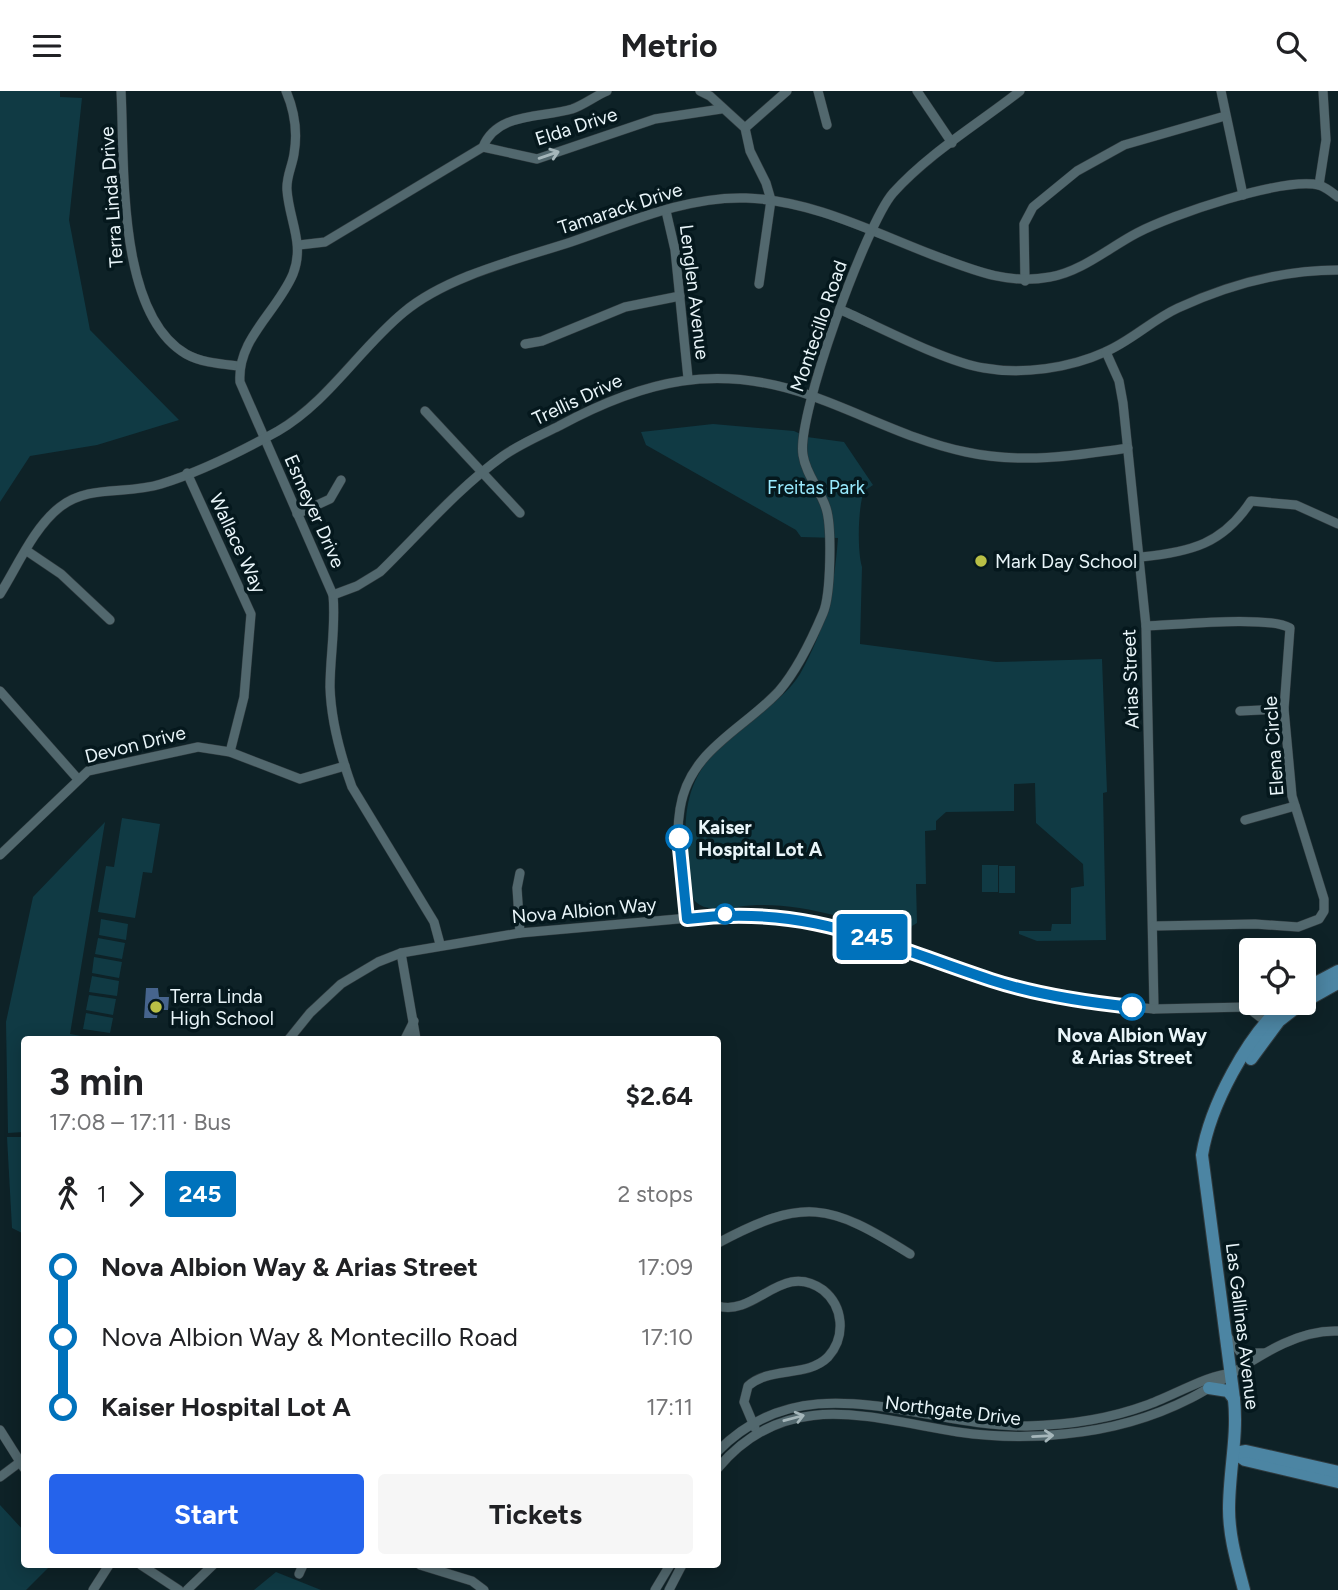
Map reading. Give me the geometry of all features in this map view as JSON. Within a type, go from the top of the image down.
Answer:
[{"type":"main road","name":"Las Gallinas Avenue","points":[[1316,993],[1331,982],[1338,971]]},
{"type":"main road","name":"Las Gallinas Avenue","points":[[1244,1590],[1235,1558],[1229,1510],[1237,1430],[1202,1155],[1206,1131],[1235,1073],[1251,1058],[1277,1015]]},
{"type":"main road","name":"Las Gallinas Avenue","points":[[1270,1025],[1284,1015]]},
{"type":"main road","points":[[1209,1388],[1228,1391],[1234,1399]]},
{"type":"main road","points":[[1235,1453],[1245,1460],[1331,1471]]},
{"type":"main road","points":[[1331,1471],[1338,1482]]},
{"type":"main road","points":[[1331,1471],[1338,1491]]},
{"type":"street","name":"Terra Linda Drive","points":[[121,91],[130,252],[140,292],[170,341],[184,353],[196,359],[239,366]]},
{"type":"street","points":[[239,366],[245,348],[292,275],[299,245],[287,194],[286,180],[296,134],[295,118],[286,91]]},
{"type":"street","name":"Elda Drive","points":[[299,245],[325,242],[483,147],[486,139],[502,125],[522,117],[575,108],[607,91]]},
{"type":"street","points":[[699,91],[710,96],[744,128],[750,151],[771,200],[759,284]]},
{"type":"street","points":[[744,128],[787,91]]},
{"type":"street","points":[[818,91],[827,125]]},
{"type":"street","points":[[917,91],[952,143]]},
{"type":"street","name":"Montecillo Road","points":[[687,919],[678,828],[686,786],[706,752],[778,692],[794,670],[825,610],[829,517],[807,472],[801,446],[810,395],[870,231],[891,196],[916,169],[1020,91]]},
{"type":"street","points":[[1221,91],[1242,195]]},
{"type":"street","points":[[1323,91],[1326,140],[1319,185],[1338,197]]},
{"type":"street","name":"Elda Drive","points":[[483,147],[537,159],[655,119],[721,109]]},
{"type":"street","points":[[1025,281],[1024,224],[1033,207],[1077,171],[1124,145],[1225,117]]},
{"type":"street","name":"Tamarack Drive","points":[[0,594],[48,519],[70,499],[100,491],[141,489],[187,474],[263,438],[307,410],[406,310],[443,287],[666,211],[716,199],[771,200],[809,208],[982,274],[1025,281],[1055,277],[1073,270],[1142,230],[1212,203],[1296,185],[1319,185]]},
{"type":"street","name":"Lenglen Avenue","points":[[666,211],[680,296],[688,378]]},
{"type":"street","points":[[841,310],[983,368],[1019,370],[1067,364],[1106,352],[1177,309],[1227,289],[1275,276],[1338,270]]},
{"type":"street","points":[[525,344],[542,341],[625,307],[680,296]]},
{"type":"street","name":"Arias Street","points":[[1106,352],[1119,381],[1141,557],[1146,626],[1154,1009]]},
{"type":"street","name":"Esmeyer Drive","points":[[239,366],[244,396],[333,595],[335,622],[330,686],[333,726],[345,766],[352,786],[434,922],[440,944]]},
{"type":"street","name":"Trellis Drive","points":[[333,595],[357,586],[380,572],[505,454],[617,397],[688,378],[735,378],[765,382],[810,395],[931,443],[967,453],[1051,459],[1128,448]]},
{"type":"street","points":[[425,411],[520,513]]},
{"type":"street","name":"Wallace Way","points":[[187,474],[251,614],[244,697],[230,752]]},
{"type":"street","points":[[297,514],[330,499],[341,480]]},
{"type":"street","points":[[1141,557],[1177,553],[1211,541],[1238,520],[1251,501],[1296,505],[1338,524]]},
{"type":"street","points":[[27,551],[61,574],[110,620]]},
{"type":"street","name":"Elena Circle","points":[[1146,626],[1224,622],[1288,626],[1291,634],[1284,709],[1295,806],[1324,899],[1324,911],[1319,919],[1298,927],[1255,924],[1154,926]]},
{"type":"street","points":[[0,691],[77,778]]},
{"type":"street","points":[[1240,711],[1284,709]]},
{"type":"street","name":"Devon Drive","points":[[0,855],[77,778],[88,771],[198,747],[230,752],[300,779],[345,766]]},
{"type":"street","points":[[1245,820],[1295,806]]},
{"type":"street","points":[[520,873],[517,888],[520,933]]},
{"type":"street","name":"Nova Albion Way","points":[[291,1036],[310,1013],[341,984],[370,966],[401,953],[440,944],[520,933],[734,914],[783,916],[841,927],[1003,983],[1083,1002],[1154,1009],[1247,1007],[1270,1025]]},
{"type":"street","points":[[401,953],[416,1036]]},
{"type":"street","points":[[406,1036],[414,1020]]},
{"type":"street","points":[[721,1241],[769,1217],[806,1210],[851,1219],[910,1254]]},
{"type":"street","points":[[721,1306],[733,1307],[775,1286],[796,1281],[817,1286],[827,1294],[839,1315],[839,1338],[827,1357],[807,1368],[762,1377],[748,1386],[744,1402],[758,1433]]},
{"type":"street","name":"Northgate Drive","points":[[721,1465],[736,1448],[758,1433],[797,1416],[829,1412],[996,1436],[1062,1435],[1107,1428],[1172,1407],[1306,1335],[1338,1331]]},
{"type":"street","points":[[1225,1332],[1241,1353],[1269,1353]]},
{"type":"street","name":"Northgate Drive","points":[[721,1449],[752,1423],[794,1405],[829,1401],[997,1425],[1043,1425],[1106,1417],[1177,1394],[1221,1373],[1231,1374]]},
{"type":"street","points":[[1106,1417],[1107,1428]]},
{"type":"street","points":[[0,1430],[21,1463]]},
{"type":"street","points":[[0,1477],[21,1466]]},
{"type":"street","points":[[93,1590],[107,1568]]},
{"type":"street","points":[[145,1568],[178,1590]]},
{"type":"street","points":[[187,1590],[210,1568]]},
{"type":"street","points":[[430,1568],[472,1581],[484,1590]]},
{"type":"street","points":[[655,1590],[668,1568]]},
{"type":"street","points":[[669,1590],[680,1568]]},
{"type":"green space","points":[[0,91],[60,91],[60,97],[82,98],[69,220],[90,330],[179,420],[97,445],[30,456],[0,502]]},
{"type":"green space","name":"Freitas Park","points":[[713,424],[794,431],[807,437],[844,442],[873,485],[864,491],[859,518],[862,567],[860,644],[996,662],[1102,659],[1107,792],[1103,793],[1106,940],[1037,941],[1019,934],[1019,931],[1051,931],[1052,924],[1071,924],[1071,888],[1084,886],[1083,864],[1036,823],[1035,783],[1014,784],[1014,811],[946,812],[936,821],[936,830],[925,831],[926,884],[916,884],[917,923],[912,926],[908,939],[853,921],[796,907],[758,905],[713,908],[695,901],[689,885],[686,814],[696,778],[718,748],[779,698],[800,674],[816,641],[827,608],[838,538],[801,537],[796,530],[646,445],[641,432]]},
{"type":"green space","points":[[122,818],[160,824],[152,873],[143,872],[135,918],[98,912],[106,866],[114,867]]},
{"type":"green space","points":[[105,822],[70,1034],[81,1036],[21,1036],[21,1132],[8,1133],[6,1022],[33,897]]},
{"type":"green space","points":[[982,865],[998,865],[998,892],[982,892]]},
{"type":"green space","points":[[999,866],[1015,866],[1015,893],[999,893]]},
{"type":"green space","points":[[101,919],[128,924],[126,940],[99,935]]},
{"type":"green space","points":[[98,938],[125,943],[122,959],[95,954]]},
{"type":"green space","points":[[94,957],[122,962],[119,978],[92,973]]},
{"type":"green space","points":[[92,976],[119,981],[117,996],[89,992]]},
{"type":"green space","points":[[89,995],[116,999],[113,1015],[86,1010]]},
{"type":"green space","points":[[86,1013],[113,1018],[110,1033],[83,1029]]},
{"type":"green space","points":[[7,1137],[21,1137],[21,1232],[12,1228]]},
{"type":"green space","points":[[0,1505],[21,1528],[21,1568],[48,1568],[26,1590],[0,1590]]},
{"type":"green space","points":[[276,1572],[321,1590],[254,1590]]},
{"type":"water","points":[[146,988],[158,988],[159,997],[169,997],[168,1010],[158,1010],[157,1018],[144,1018]]},
{"type":"bus line","name":"245","points":[[679,838],[687,919],[734,914],[783,916],[841,927],[992,980],[1083,1002],[1132,1007]]},
{"type":"place","name":"Mark Day School","points":[[981,561]]},
{"type":"place","name":"Kaiser Hospital Lot A","points":[[679,838]]},
{"type":"place","name":"Terra Linda High School","points":[[156,1007]]},
{"type":"place","name":"Nova Albion Way & Arias Street","points":[[1132,1007]]}]
